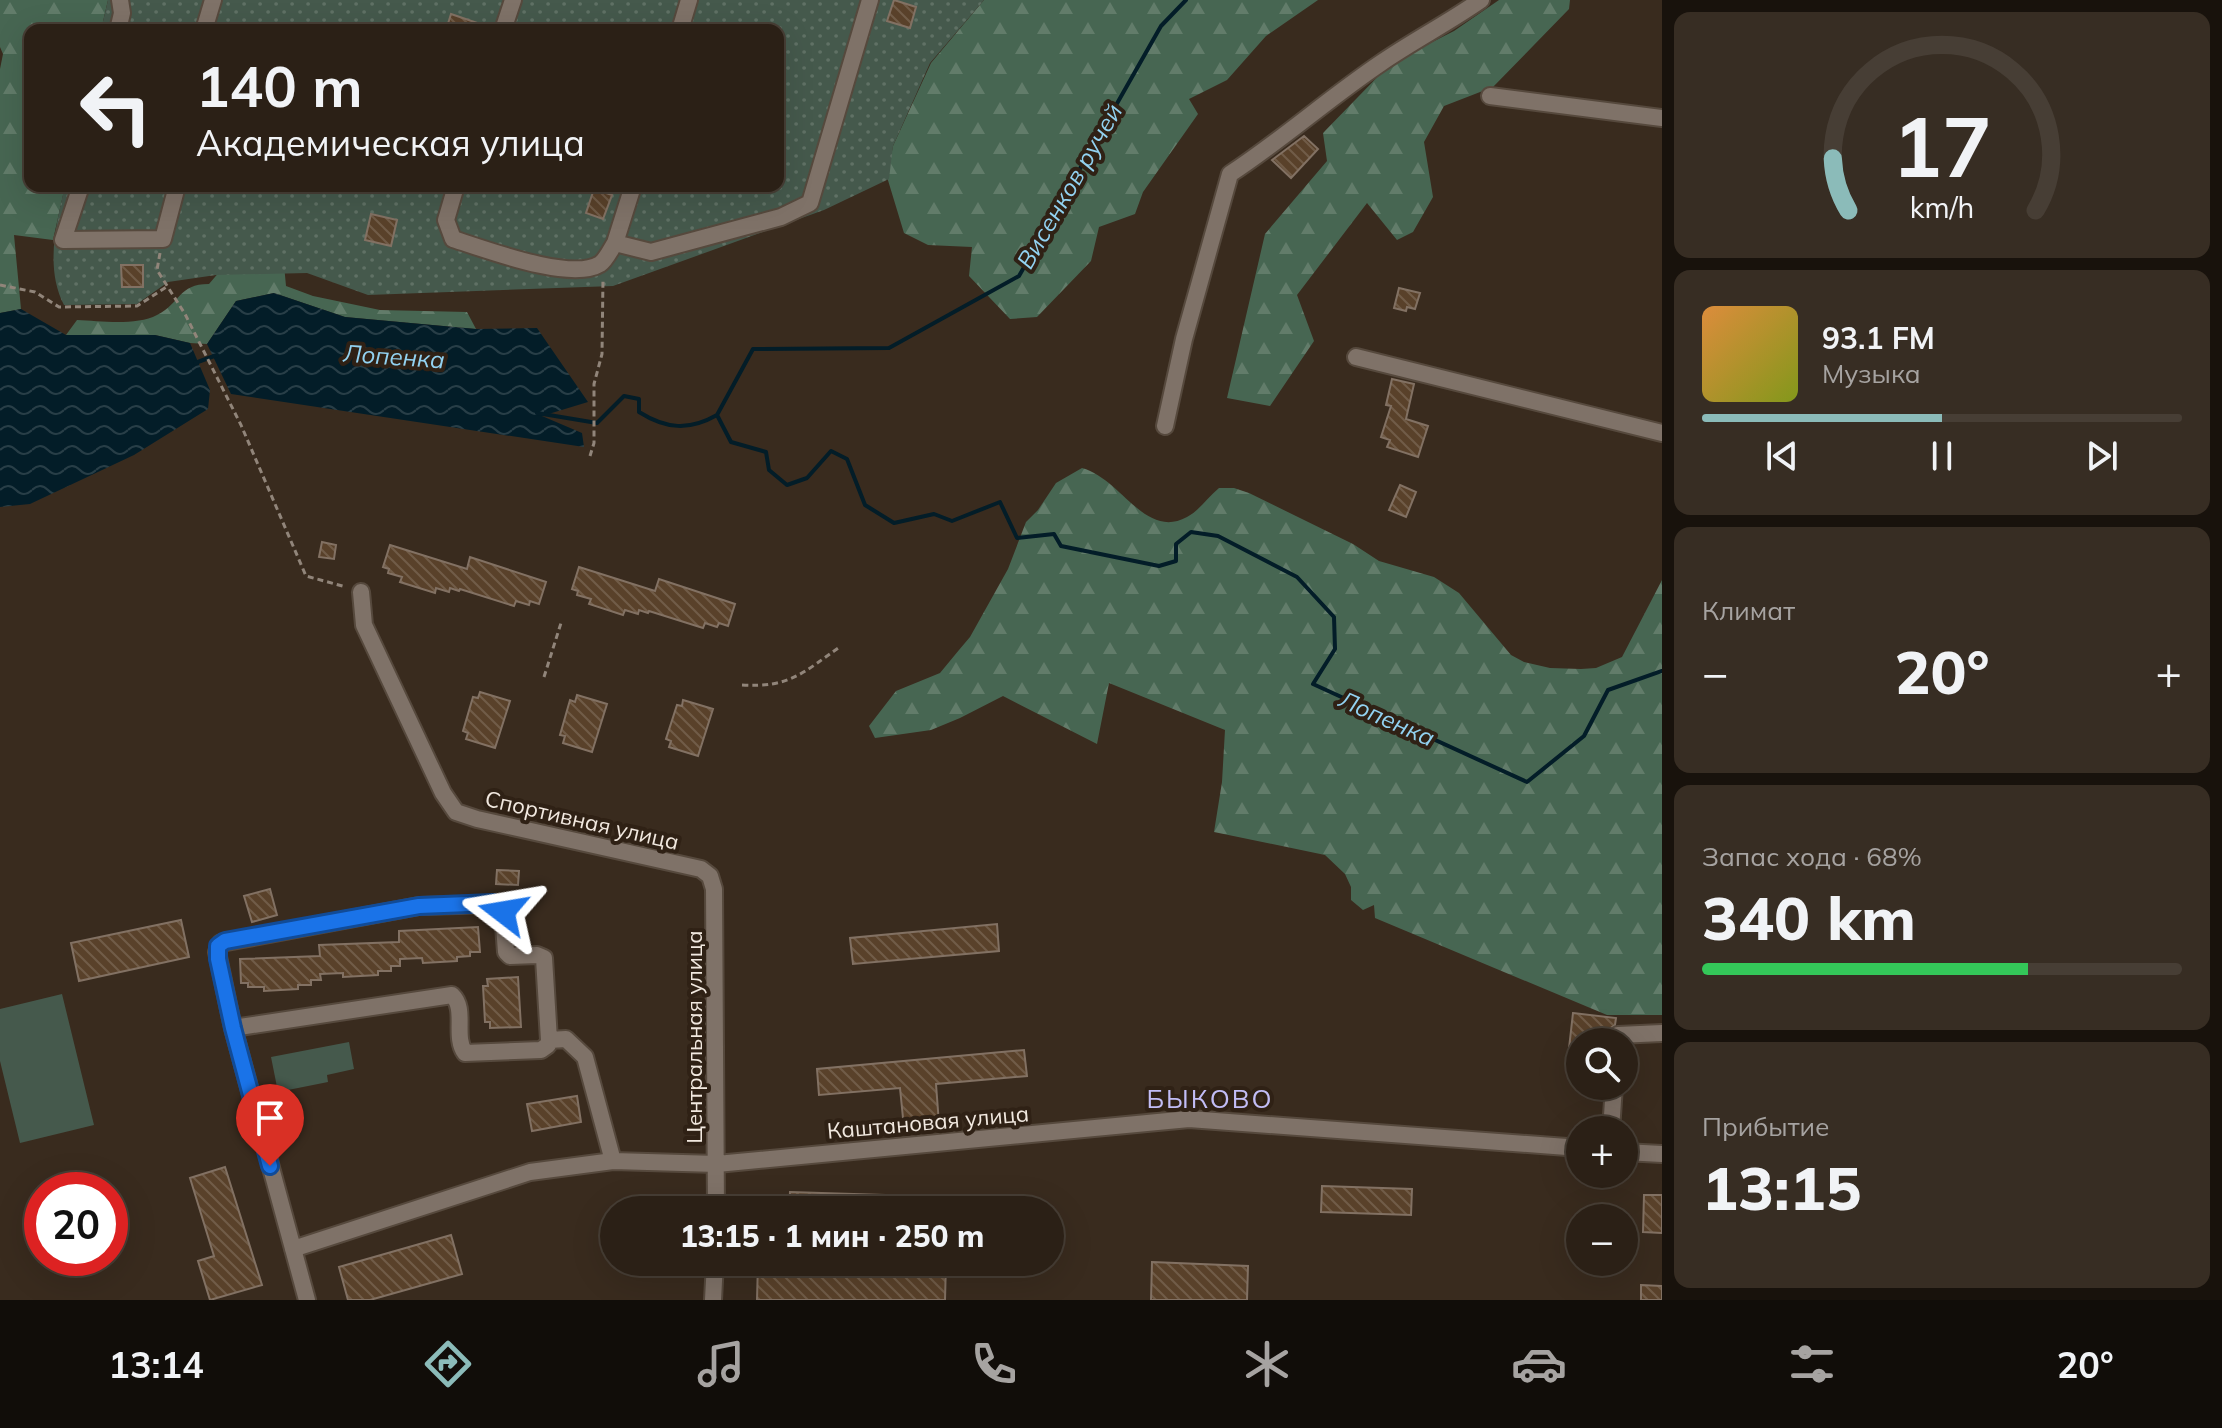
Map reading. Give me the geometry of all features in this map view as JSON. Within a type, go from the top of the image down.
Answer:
[{"type":"street","points":[[119,24],[120,0]]},
{"type":"street","points":[[206,24],[213,0]]},
{"type":"street","points":[[505,24],[513,0]]},
{"type":"street","points":[[682,24],[689,0]]},
{"type":"street","points":[[615,243],[651,252],[781,217],[810,203],[870,0]]},
{"type":"street","points":[[1165,426],[1184,339],[1230,174],[1273,146],[1380,64],[1481,0]]},
{"type":"street","points":[[1490,96],[1662,118]]},
{"type":"street","points":[[79,192],[63,240],[163,239],[175,192]]},
{"type":"street","points":[[454,192],[446,220],[453,239],[531,264],[580,269],[601,263],[615,243],[631,192]]},
{"type":"street","points":[[1356,357],[1662,433]]},
{"type":"street","name":"Спортивная улица","points":[[361,592],[364,625],[443,793],[456,812],[701,869]]},
{"type":"street","name":"Центральная улица","points":[[701,869],[710,876],[714,889],[716,1196]]},
{"type":"street","points":[[233,1028],[447,994],[456,998],[459,1004],[461,1045],[465,1053],[541,1050],[549,1040],[544,958],[537,955],[510,956],[506,952],[503,912],[497,904],[419,906],[225,941],[218,946],[233,1028],[307,1300]]},
{"type":"street","points":[[1638,1034],[1662,1033]]},
{"type":"street","points":[[549,1040],[566,1039],[585,1057],[613,1161]]},
{"type":"street","name":"Каштановая улица","points":[[293,1249],[530,1172],[613,1161],[717,1164],[1189,1119],[1566,1147]]},
{"type":"street","points":[[1638,1153],[1662,1154]]},
{"type":"street","points":[[713,1300],[714,1276]]},
{"type":"path","points":[[163,239],[157,270],[202,346],[241,425],[306,576],[361,592]]},
{"type":"path","points":[[590,456],[594,443],[594,384],[602,354],[603,270]]},
{"type":"path","points":[[0,285],[35,292],[59,307],[137,306],[168,286]]},
{"type":"path","points":[[544,677],[561,623]]},
{"type":"path","points":[[742,685],[767,686],[790,681],[841,646]]},
{"type":"green space","points":[[0,0],[108,0],[102,24],[24,24],[24,192],[64,192],[53,240],[14,235],[21,309],[0,313],[0,69],[3,54],[0,47]]},
{"type":"green space","points":[[108,0],[984,0],[930,63],[893,146],[889,179],[824,210],[613,286],[368,295],[307,273],[216,275],[168,282],[137,304],[64,305],[58,291],[54,261],[64,192],[784,192],[784,24],[102,24]]},
{"type":"green space","points":[[984,0],[1318,0],[1266,36],[1227,80],[1189,99],[1198,114],[1143,192],[1135,214],[1099,227],[1091,261],[1037,317],[1010,319],[969,276],[972,247],[928,245],[904,233],[887,177],[893,146],[931,63]]},
{"type":"green space","points":[[1499,0],[1570,0],[1569,9],[1493,87],[1444,106],[1424,142],[1433,197],[1413,232],[1397,240],[1367,203],[1297,295],[1314,341],[1270,406],[1227,398],[1265,234],[1327,161],[1323,133],[1391,63],[1454,31]]},
{"type":"green space","points":[[257,192],[260,192],[284,265],[286,286],[313,296],[380,310],[467,312],[476,329],[345,317],[274,293],[236,301],[207,344],[155,335],[66,335],[77,320],[139,321],[157,315],[191,287],[209,284],[250,236]]},
{"type":"green space","points":[[1082,468],[1096,474],[1146,515],[1158,521],[1172,522],[1187,517],[1219,488],[1234,488],[1249,493],[1353,544],[1379,561],[1434,577],[1459,593],[1511,655],[1524,662],[1550,668],[1596,668],[1622,657],[1662,580],[1662,1015],[1607,1015],[1375,918],[1374,905],[1363,910],[1351,900],[1351,887],[1345,874],[1325,855],[1214,832],[1222,782],[1225,730],[1109,683],[1097,744],[1003,696],[931,730],[875,738],[869,726],[896,691],[940,673],[970,637],[1008,569],[1026,522],[1056,483]]},
{"type":"green space","points":[[62,994],[94,1125],[20,1143],[0,1061],[0,1009]]},
{"type":"green space","points":[[349,1042],[354,1069],[327,1075],[328,1082],[278,1092],[271,1057]]},
{"type":"water","points":[[274,293],[345,317],[476,329],[537,328],[588,402],[542,416],[582,433],[584,447],[231,394],[207,344],[236,301]]},
{"type":"water","points":[[21,309],[66,335],[155,335],[190,343],[210,390],[208,409],[134,455],[30,504],[0,507],[0,313]]},
{"type":"building","points":[[894,0],[916,7],[910,28],[887,21]]},
{"type":"building","points":[[451,14],[480,24],[448,24]]},
{"type":"building","points":[[1304,136],[1318,149],[1291,178],[1272,160]]},
{"type":"building","points":[[593,192],[612,195],[603,219],[586,213]]},
{"type":"building","points":[[371,214],[397,220],[391,246],[365,240]]},
{"type":"building","points":[[121,265],[143,265],[143,287],[122,287]]},
{"type":"building","points":[[1399,288],[1420,293],[1415,309],[1407,307],[1406,311],[1394,308]]},
{"type":"building","points":[[1392,379],[1414,384],[1406,419],[1428,426],[1418,457],[1387,447],[1390,440],[1381,437],[1391,406],[1386,405]]},
{"type":"building","points":[[1400,485],[1416,492],[1406,517],[1389,510]]},
{"type":"building","points":[[322,542],[336,545],[334,559],[319,557]]},
{"type":"building","points":[[390,545],[467,569],[470,557],[546,582],[539,604],[530,601],[529,605],[516,601],[514,606],[460,589],[450,588],[449,592],[436,588],[435,593],[400,582],[402,577],[388,573],[389,569],[383,567]]},
{"type":"building","points":[[579,567],[655,591],[659,579],[735,604],[728,626],[719,623],[717,627],[705,623],[703,628],[649,611],[639,610],[638,614],[625,610],[623,615],[589,604],[591,599],[577,595],[578,591],[572,589]]},
{"type":"building","points":[[480,692],[510,701],[495,748],[466,739],[468,733],[463,731],[473,697],[478,698]]},
{"type":"building","points":[[577,695],[607,704],[592,752],[563,743],[565,736],[560,735],[570,700],[575,702]]},
{"type":"building","points":[[683,700],[713,709],[698,756],[669,747],[671,741],[666,739],[677,705],[682,706]]},
{"type":"building","points":[[497,870],[519,871],[518,885],[496,884]]},
{"type":"building","points":[[270,889],[277,915],[252,922],[244,896]]},
{"type":"building","points":[[181,920],[189,957],[79,981],[71,943]]},
{"type":"building","points":[[997,924],[999,951],[853,964],[850,938]]},
{"type":"building","points":[[478,927],[480,952],[457,957],[457,961],[423,963],[422,958],[400,959],[400,966],[391,966],[391,971],[378,971],[378,975],[343,977],[343,973],[320,974],[321,980],[311,980],[311,985],[298,985],[298,989],[264,991],[264,987],[248,987],[248,983],[241,983],[240,959],[320,956],[319,945],[399,942],[399,931]]},
{"type":"building","points":[[518,977],[521,1027],[490,1028],[490,1022],[485,1022],[483,986],[488,986],[487,979]]},
{"type":"building","points":[[1573,1013],[1616,1018],[1615,1025],[1610,1028],[1571,1028]]},
{"type":"building","points":[[1024,1050],[1027,1076],[936,1084],[939,1124],[904,1128],[900,1088],[819,1095],[817,1069]]},
{"type":"building","points":[[577,1096],[581,1122],[532,1131],[527,1104]]},
{"type":"building","points":[[225,1167],[262,1285],[210,1300],[198,1261],[214,1256],[190,1178]]},
{"type":"building","points":[[1322,1186],[1412,1189],[1411,1215],[1321,1212]]},
{"type":"building","points":[[790,1192],[916,1196],[790,1196]]},
{"type":"building","points":[[1644,1195],[1662,1195],[1662,1233],[1643,1232]]},
{"type":"building","points":[[451,1235],[462,1274],[370,1300],[348,1300],[339,1267]]},
{"type":"building","points":[[1152,1262],[1248,1266],[1247,1300],[1151,1300]]},
{"type":"building","points":[[758,1276],[946,1276],[945,1300],[757,1300]]},
{"type":"building","points":[[1641,1285],[1662,1286],[1662,1300],[1641,1300]]},
{"type":"waterway","name":"Висенков ручей","points":[[717,415],[753,349],[889,348],[1019,276],[1161,26],[1186,0]]},
{"type":"waterway","name":"Лопенка","points":[[195,363],[217,355]]},
{"type":"waterway","name":"Лопенка","points":[[537,413],[597,423],[624,396],[639,399],[639,412],[668,425],[697,424],[717,415],[731,442],[766,452],[769,470],[787,485],[807,478],[831,451],[847,459],[865,505],[894,523],[934,514],[952,521],[1000,502],[1017,538],[1054,534],[1061,546],[1159,566],[1176,561],[1176,544],[1191,532],[1218,536],[1297,577],[1334,617],[1335,649],[1313,684],[1527,782],[1584,736],[1608,690],[1662,671]]},
{"type":"district","name":"БЫКОВО","points":[[1210,1098]]},
{"type":"route","points":[[270,1166],[233,1028],[218,946],[225,941],[419,906],[493,903],[503,912]]}]
